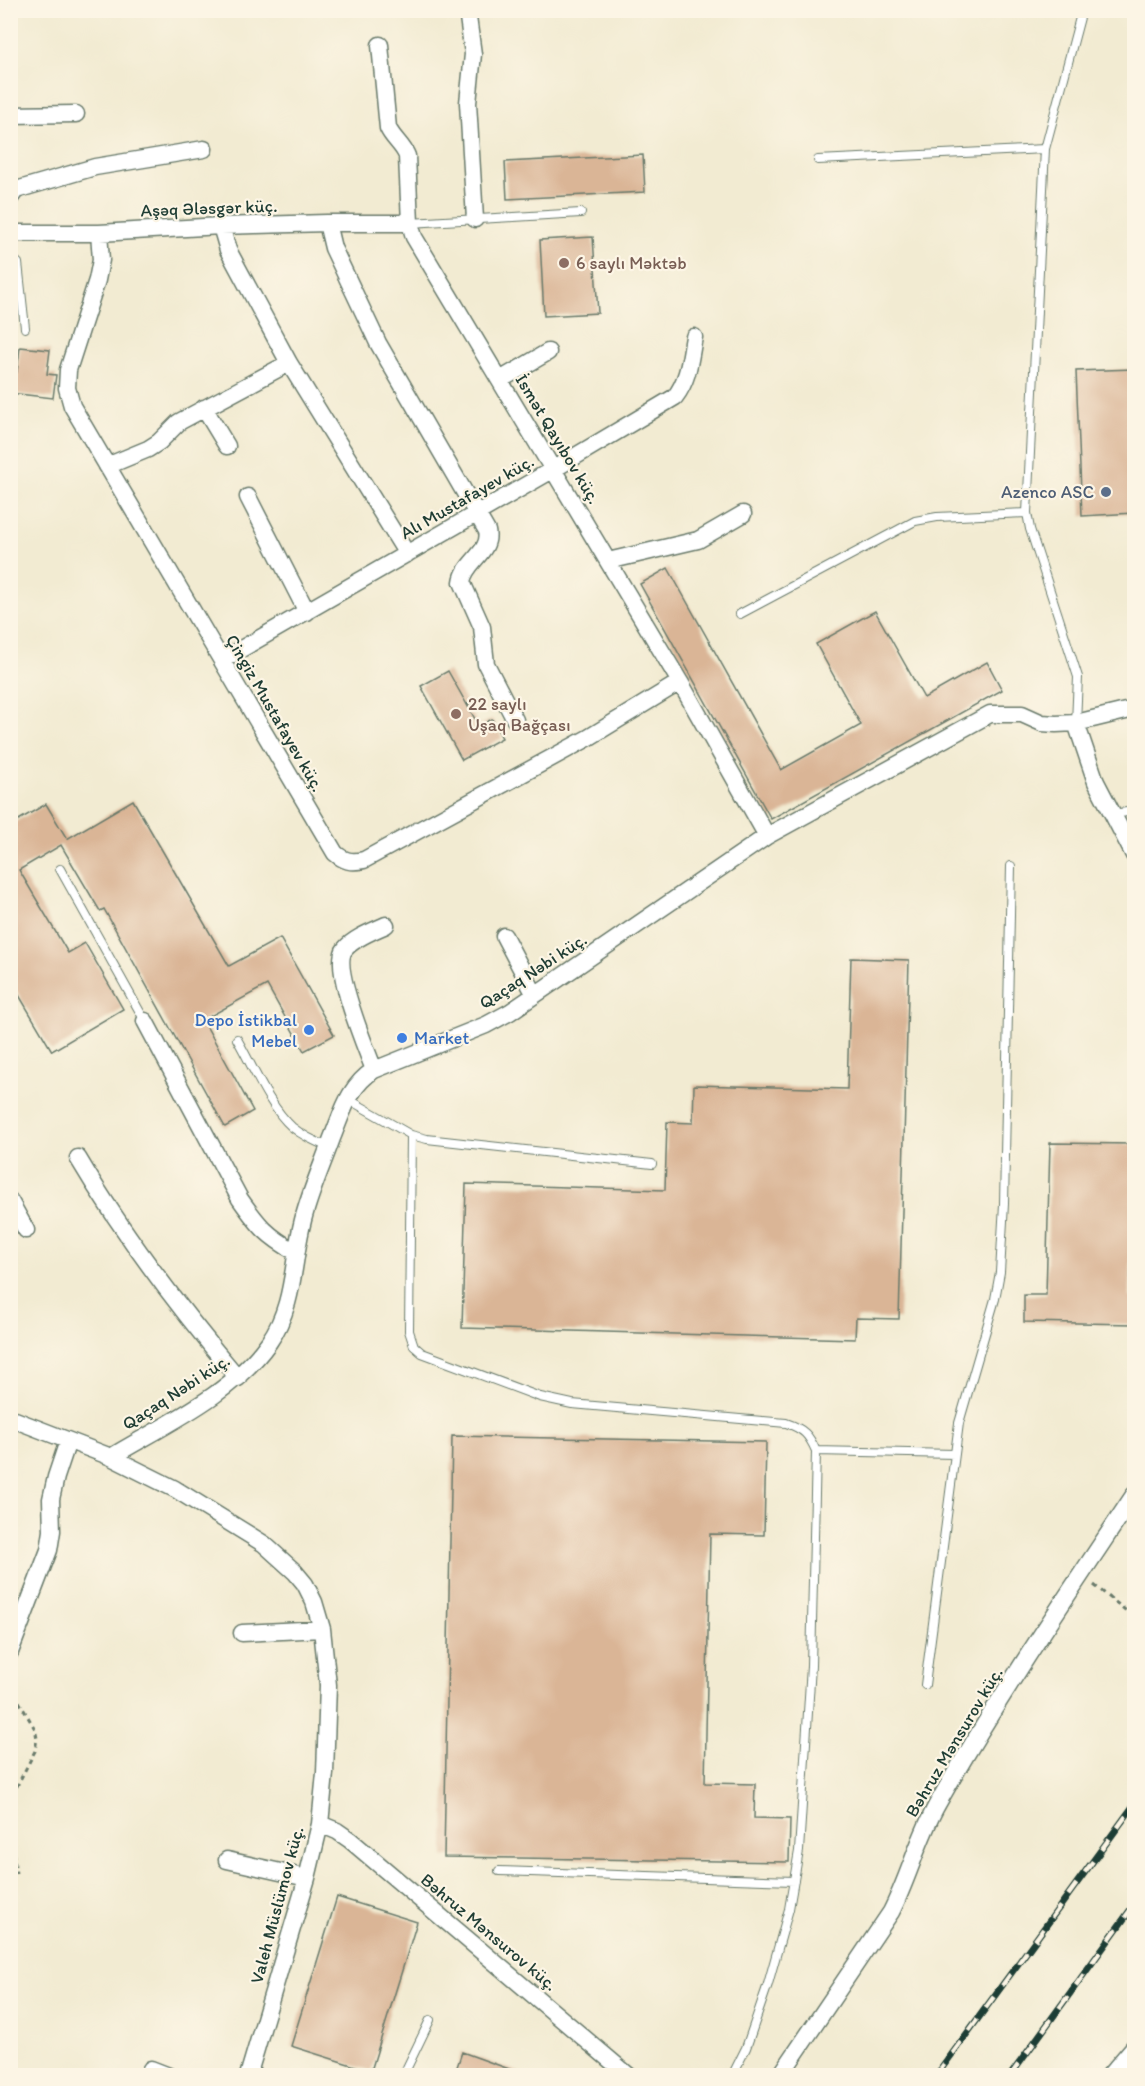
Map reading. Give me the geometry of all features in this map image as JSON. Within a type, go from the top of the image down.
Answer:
[{"type":"street","points":[[467,10],[473,54],[468,103],[475,219]]},
{"type":"street","name":"İsmət Qayıbov küç.","points":[[380,45],[388,128],[407,156],[410,224],[414,237],[680,682],[767,836]]},
{"type":"street","points":[[10,115],[76,114]]},
{"type":"street","points":[[10,198],[16,190],[95,167],[204,148]]},
{"type":"street","points":[[327,223],[333,248],[378,343],[477,512],[489,537],[486,545],[463,574],[462,582],[482,627],[486,664],[515,720]]},
{"type":"street","name":"Aşəq Ələsgər küç.","points":[[10,233],[99,233],[327,223],[410,224]]},
{"type":"street","points":[[221,226],[228,250],[289,363],[407,554]]},
{"type":"street","name":"Çingiz Mustafayev küç.","points":[[99,233],[100,260],[97,280],[68,370],[67,388],[72,406],[335,853],[342,860],[354,862],[364,860],[588,738],[680,682]]},
{"type":"street","name":"Alı Mustafayev küç.","points":[[222,660],[675,397],[687,377],[694,337]]},
{"type":"street","points":[[500,380],[548,352]]},
{"type":"street","points":[[107,466],[148,449],[159,442],[179,422],[289,363]]},
{"type":"street","points":[[204,408],[227,446]]},
{"type":"street","points":[[248,497],[307,612]]},
{"type":"street","points":[[608,561],[698,540],[743,514]]},
{"type":"street","name":"Qaçaq Nəbi küç.","points":[[111,1457],[237,1378],[260,1354],[281,1321],[289,1302],[296,1252],[308,1197],[347,1098],[362,1078],[374,1070],[486,1025],[535,995],[767,836],[990,714],[1022,714],[1042,723],[1076,723],[1134,709]]},
{"type":"street","points":[[1076,723],[1096,782],[1134,855]]},
{"type":"street","points":[[374,1070],[343,983],[341,958],[344,950],[350,944],[386,925]]},
{"type":"street","points":[[504,936],[535,995]]},
{"type":"street","points":[[145,1021],[240,1199],[258,1225],[272,1239],[296,1252]]},
{"type":"street","points":[[78,1158],[136,1249],[186,1316],[237,1378]]},
{"type":"street","points":[[10,1201],[26,1230]]},
{"type":"street","points":[[10,1418],[111,1457]]},
{"type":"street","points":[[10,1652],[49,1550],[52,1532],[51,1500],[68,1441]]},
{"type":"street","name":"Valeh Müslümov küç.","points":[[111,1457],[175,1489],[264,1544],[305,1584],[314,1602],[322,1629],[328,1685],[325,1773],[320,1824],[308,1878],[248,2076]]},
{"type":"street","name":"Bəhruz Mənsurov küç.","points":[[780,2076],[891,1912],[903,1887],[923,1832],[938,1803],[1016,1675],[1134,1494]]},
{"type":"street","points":[[242,1633],[322,1629]]},
{"type":"street","name":"Bəhruz Mənsurov küç.","points":[[320,1824],[337,1831],[350,1840],[629,2076]]},
{"type":"street","points":[[227,1860],[308,1878]]},
{"type":"street","points":[[1109,2076],[1134,2048]]},
{"type":"street","points":[[151,2069],[169,2076]]},
{"type":"lane","points":[[1076,723],[1078,677],[1030,529],[1027,513],[1045,149],[1082,10]]},
{"type":"lane","points":[[818,160],[1045,149]]},
{"type":"lane","points":[[410,224],[581,213]]},
{"type":"lane","points":[[10,257],[18,263],[25,328]]},
{"type":"lane","points":[[740,614],[915,521],[937,517],[1027,513]]},
{"type":"lane","points":[[1113,813],[1134,811]]},
{"type":"lane","points":[[925,1685],[959,1423],[995,1299],[1000,1272],[1004,1204],[1011,866]]},
{"type":"lane","points":[[60,869],[145,1021]]},
{"type":"lane","points":[[237,1039],[280,1115],[313,1141],[329,1147]]},
{"type":"lane","points":[[347,1098],[411,1135],[427,1139],[652,1164]]},
{"type":"lane","points":[[411,1135],[409,1331],[414,1346],[422,1353],[540,1397],[572,1404],[786,1423],[800,1428],[809,1436],[816,1451],[811,1666],[799,1851],[789,1908],[768,1984],[746,2048],[732,2076]]},
{"type":"lane","points":[[816,1451],[955,1454]]},
{"type":"lane","points":[[499,1871],[794,1881]]},
{"type":"lane","points":[[403,2076],[430,2020]]},
{"type":"path","points":[[1081,1575],[1134,1617]]},
{"type":"path","points":[[10,1686],[35,1729],[37,1738],[35,1752],[16,1786],[10,1804]]},
{"type":"path","points":[[10,1826],[16,1874]]},
{"type":"building","points":[[643,155],[645,192],[507,199],[505,162]]},
{"type":"building","points":[[593,237],[598,313],[544,316],[540,240]]},
{"type":"building","points":[[20,347],[50,350],[47,374],[56,375],[53,398],[10,393],[10,372],[17,372]]},
{"type":"building","points":[[1134,369],[1134,513],[1082,516],[1076,371]]},
{"type":"building","points":[[668,568],[781,770],[861,725],[816,644],[875,611],[924,698],[987,662],[1002,690],[771,819],[640,584]]},
{"type":"building","points":[[448,671],[479,726],[492,719],[502,738],[462,760],[421,686]]},
{"type":"building","points":[[133,800],[229,966],[280,938],[334,1035],[304,1051],[267,985],[203,1020],[253,1111],[225,1127],[104,909],[100,911],[61,845],[19,870],[68,953],[85,943],[123,1009],[52,1051],[10,980],[10,825],[46,804],[67,839]]},
{"type":"building","points":[[851,958],[909,960],[899,1319],[856,1318],[855,1339],[462,1328],[466,1184],[665,1190],[667,1122],[693,1123],[694,1085],[847,1089]]},
{"type":"building","points":[[1050,1143],[1134,1144],[1130,1297],[1134,1297],[1134,1324],[1024,1322],[1024,1295],[1046,1295]]},
{"type":"building","points":[[452,1436],[766,1442],[764,1535],[710,1534],[705,1783],[755,1784],[754,1818],[790,1819],[789,1862],[444,1857]]},
{"type":"building","points":[[337,1897],[417,1922],[371,2071],[291,2046]]},
{"type":"building","points":[[462,2052],[523,2074],[522,2076],[454,2076]]},
{"type":"railway","points":[[936,2076],[1134,1805]]},
{"type":"railway","points":[[1010,2076],[1134,1905]]},
{"type":"place","name":"6 saylı Məktəb","points":[[564,263]]},
{"type":"place","name":"Azenco ASC","points":[[1106,492]]},
{"type":"place","name":"22 saylı Uşaq Bağçası","points":[[456,714]]},
{"type":"place","name":"Depo İstikbal Mebel","points":[[309,1030]]},
{"type":"place","name":"Market","points":[[402,1038]]}]
